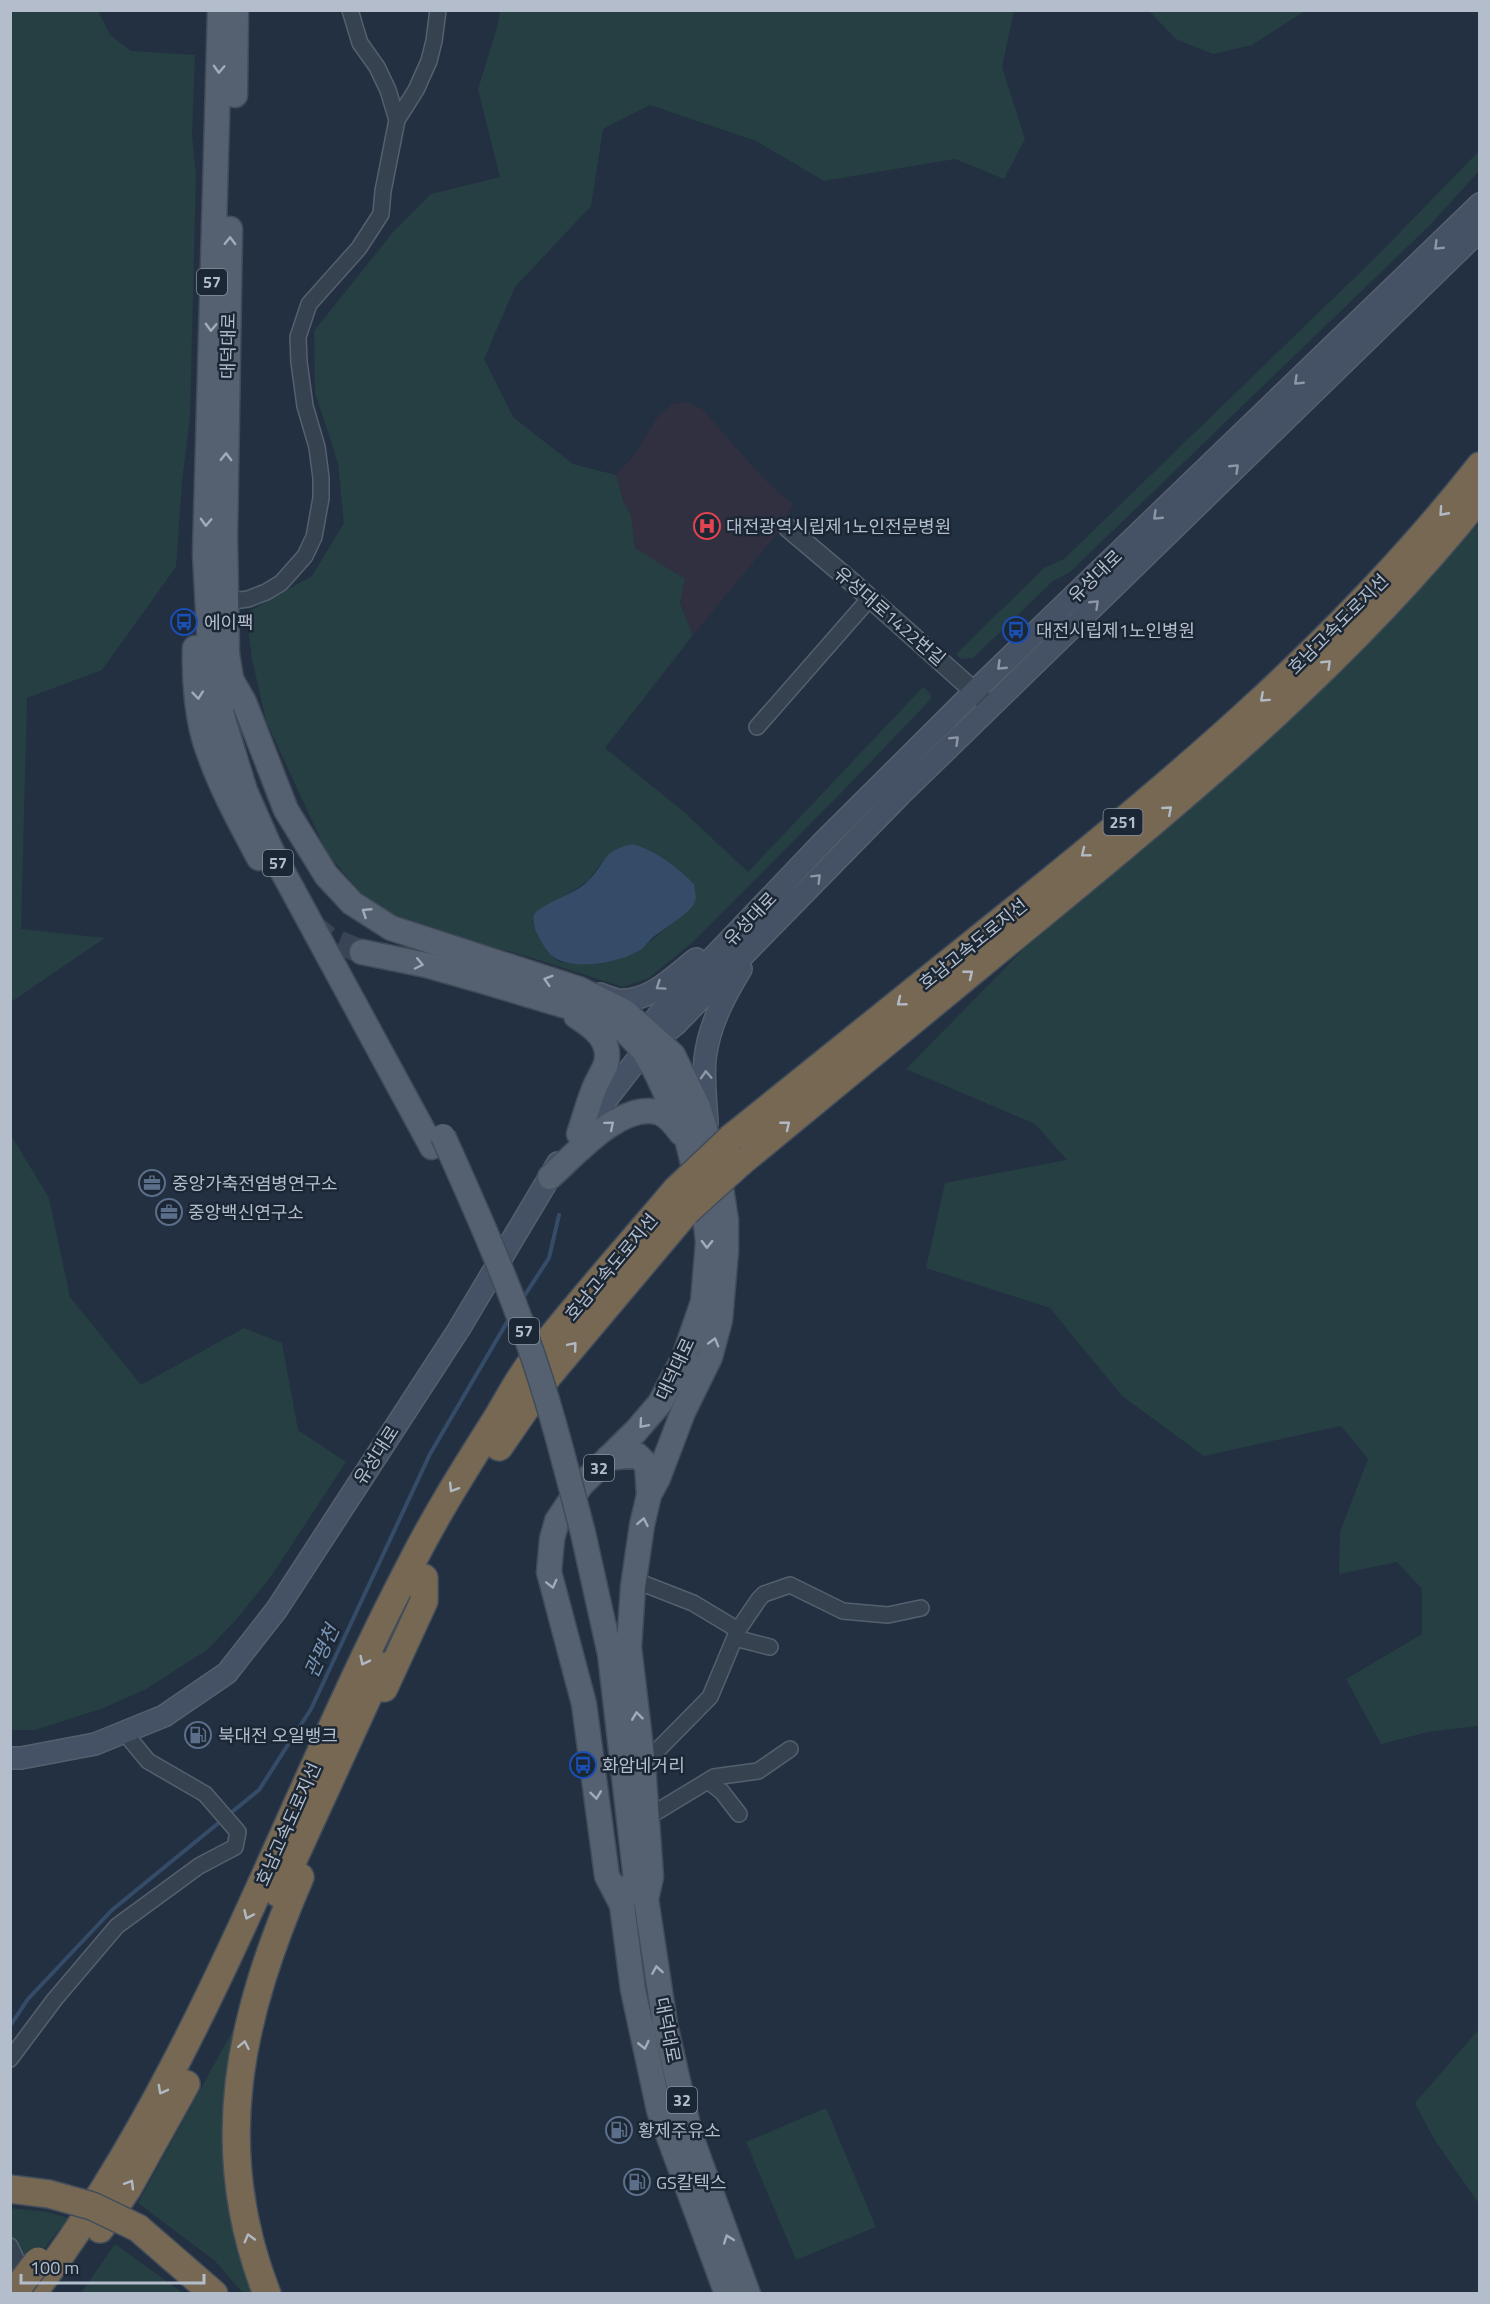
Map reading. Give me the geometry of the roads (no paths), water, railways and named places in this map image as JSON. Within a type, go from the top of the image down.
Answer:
[{"type":"highway","name":"호남고속도로지선","points":[[31,2294],[50,2278],[128,2188],[166,2123],[246,1964],[356,1721],[424,1578],[503,1440],[681,1201],[716,1143],[1115,830],[1269,694],[1365,599],[1452,501],[1479,466]]},
{"type":"highway","name":"호남고속도로지선","points":[[716,1143],[1122,849],[1263,727],[1405,585],[1479,497]]},
{"type":"highway","name":"호남고속도로지선","points":[[50,2278],[56,2239],[113,2159],[133,2143],[193,2032],[235,1944],[307,1779],[408,1569],[447,1498],[533,1360],[681,1201]]},
{"type":"highway","points":[[267,2294],[248,2232],[238,2185],[235,2137],[237,2096],[248,2026],[281,1922],[328,1811],[424,1600],[424,1578]]},
{"type":"highway","points":[[10,2188],[49,2194],[92,2206],[214,2294]]},
{"type":"highway","points":[[10,2202],[46,2208],[134,2235],[194,2294]]},
{"type":"highway","points":[[13,2294],[50,2278]]},
{"type":"main road","name":"대덕대로","points":[[205,554],[220,10]]},
{"type":"main road","name":"대덕대로","points":[[232,681],[227,654],[225,602],[236,10]]},
{"type":"main road","name":"유성대로","points":[[648,1044],[654,1022],[661,1012],[832,833],[975,691],[1479,204]]},
{"type":"main road","name":"유성대로","points":[[10,1758],[21,1758],[94,1744],[164,1716],[227,1673],[277,1609],[459,1329],[550,1177],[579,1134],[648,1044],[675,1025],[776,920],[990,707],[1479,230]]},
{"type":"main road","points":[[205,554],[198,575],[194,660],[201,724],[208,752],[231,806],[259,858],[280,890]]},
{"type":"main road","name":"57","points":[[205,554],[211,666],[223,719],[245,791],[271,850],[304,913],[438,1141]]},
{"type":"main road","points":[[232,681],[244,702],[286,810],[326,875],[352,903],[391,928],[618,1000],[644,995],[665,984],[707,951],[742,928]]},
{"type":"main road","name":"57","points":[[232,681],[238,724],[265,802],[291,865],[381,1021],[438,1141],[467,1225],[505,1322],[576,1537]]},
{"type":"main road","name":"32","points":[[716,1143],[705,1061],[714,1019],[744,964],[776,920]]},
{"type":"main road","points":[[362,952],[426,965],[586,1012],[620,1026],[648,1044]]},
{"type":"main road","points":[[579,989],[631,1015],[648,1044]]},
{"type":"main road","points":[[562,1006],[596,1029],[603,1040],[606,1052],[606,1063],[594,1089],[579,1134]]},
{"type":"main road","name":"대덕대로","points":[[648,1044],[677,1116],[716,1143]]},
{"type":"main road","name":"대덕대로","points":[[646,1899],[651,1877],[648,1817],[629,1647],[634,1580],[649,1495],[658,1478],[683,1412],[710,1357],[720,1320],[726,1251],[726,1220],[718,1175],[716,1143],[673,1055],[648,1044]]},
{"type":"main road","points":[[550,1177],[617,1119],[638,1111],[658,1112],[716,1143]]},
{"type":"main road","name":"대덕대로","points":[[622,1905],[607,1876],[584,1704],[549,1572],[552,1539],[557,1521],[581,1485],[660,1403],[684,1357],[703,1302],[708,1242],[704,1207],[716,1143]]},
{"type":"main road","points":[[608,1458],[637,1455],[647,1465],[649,1495]]},
{"type":"main road","name":"대덕대로","points":[[576,1537],[610,1654],[636,1880],[646,1899],[665,2025],[690,2134],[748,2294]]},
{"type":"main road","name":"대덕대로","points":[[576,1537],[626,1877],[622,1905],[633,1990],[659,2110],[727,2294]]},
{"type":"street","points":[[350,10],[360,43],[377,67],[388,90],[397,120]]},
{"type":"street","points":[[225,602],[248,599],[281,583],[305,556],[314,537],[321,477],[317,447],[305,406],[298,337],[309,304],[359,248],[381,214],[383,190],[397,120],[416,90],[429,61],[438,10]]},
{"type":"street","name":"유성대로1422번길","points":[[788,528],[975,691],[990,707]]},
{"type":"street","points":[[757,727],[870,598]]},
{"type":"street","points":[[634,1580],[693,1603],[736,1634],[770,1647]]},
{"type":"street","points":[[643,1765],[710,1696],[736,1634],[764,1594],[790,1585],[843,1611],[888,1615],[921,1608]]},
{"type":"street","points":[[10,2059],[55,1999],[117,1926],[199,1866],[235,1847],[238,1832],[205,1794],[148,1761],[124,1732]]},
{"type":"street","points":[[648,1817],[708,1781],[726,1774],[758,1771],[790,1749]]},
{"type":"street","points":[[708,1781],[722,1792],[739,1814]]},
{"type":"street","points":[[10,2246],[31,2294]]},
{"type":"water","points":[[633,844],[666,860],[694,884],[696,898],[693,906],[652,938],[643,948],[621,959],[577,964],[564,962],[553,956],[545,948],[536,931],[534,914],[581,887],[609,854]]},
{"type":"waterway","name":"관평천","points":[[523,1298],[549,1258],[559,1215]]},
{"type":"waterway","name":"관평천","points":[[227,1816],[259,1790],[311,1709],[430,1454],[510,1317]]},
{"type":"waterway","name":"관평천","points":[[10,2026],[28,1999],[112,1910],[221,1821]]},
{"type":"tunnel","points":[[309,923],[328,938],[362,952]]},
{"type":"place","name":"대전광역시립제1노인전문병원","points":[[707,526]]},
{"type":"place","name":"에이팩","points":[[184,622]]},
{"type":"place","name":"대전시립제1노인병원","points":[[1016,630]]},
{"type":"place","name":"중앙가축전염병연구소","points":[[152,1183]]},
{"type":"place","name":"중앙백신연구소","points":[[169,1212]]},
{"type":"place","name":"북대전 오일뱅크","points":[[198,1735]]},
{"type":"place","name":"화암네거리","points":[[583,1765]]},
{"type":"place","name":"황제주유소","points":[[619,2130]]},
{"type":"place","name":"GS칼텍스","points":[[637,2182]]}]
